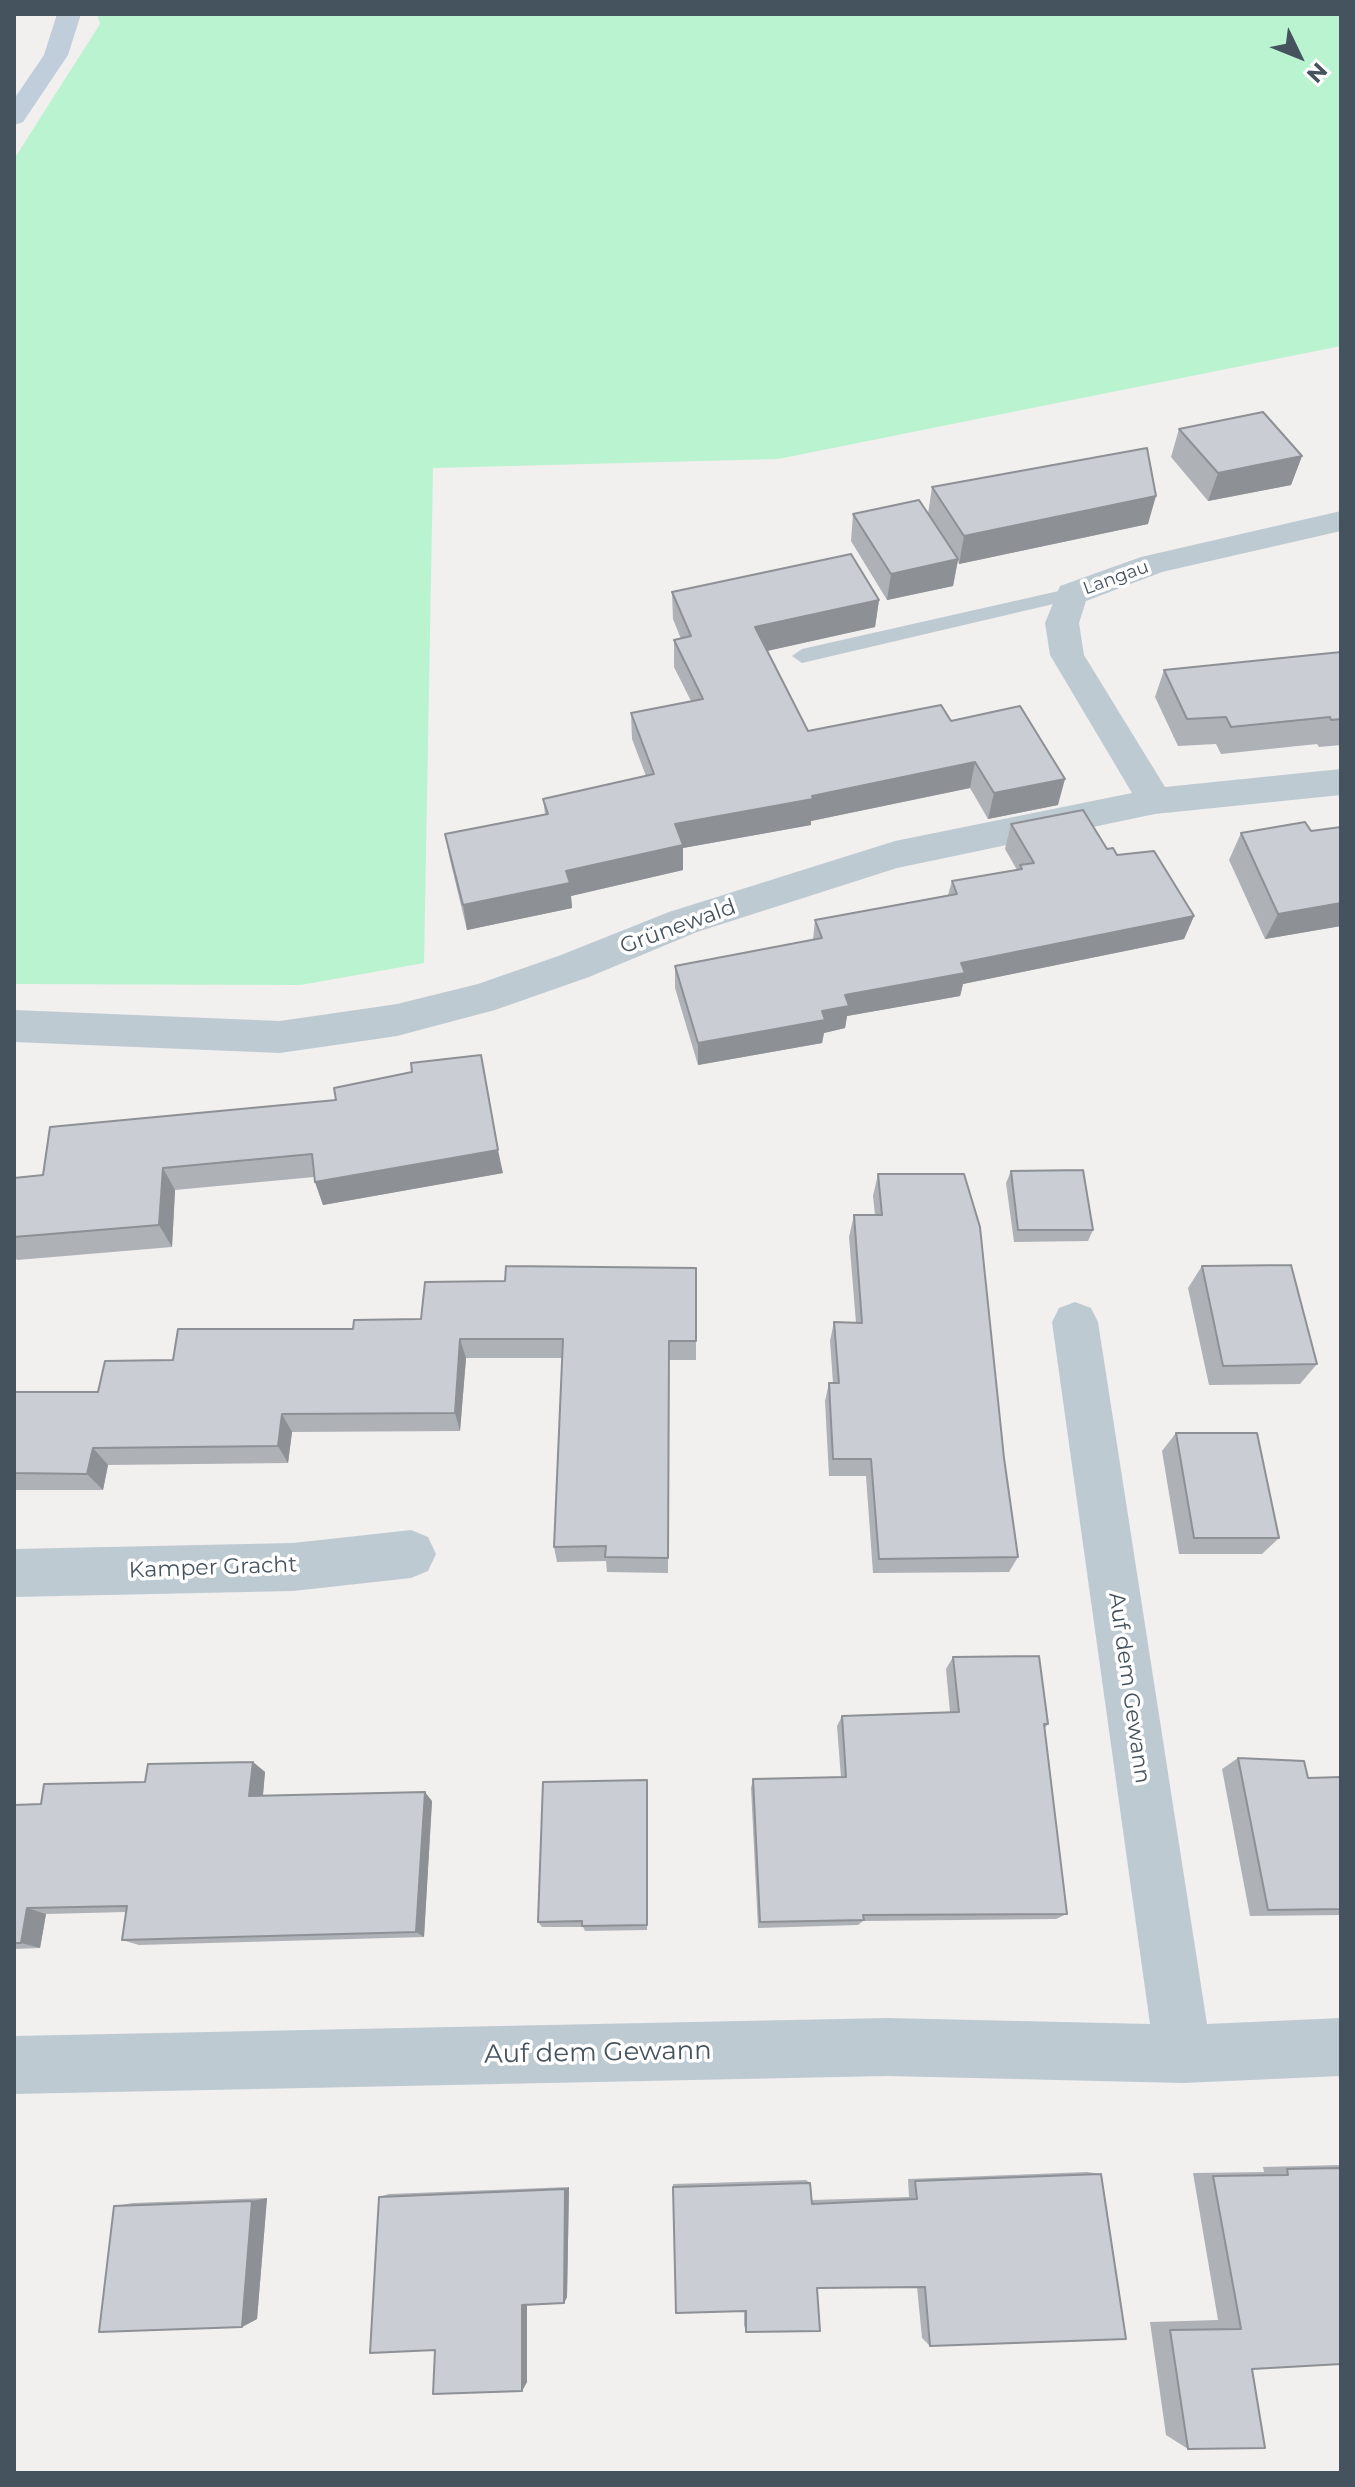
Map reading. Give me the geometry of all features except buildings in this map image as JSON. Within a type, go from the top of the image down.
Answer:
[{"type":"street","points":[[14,116],[56,55],[69,14]]},
{"type":"street","name":"Langau","points":[[1155,801],[1067,655],[1062,623],[1072,594],[1153,564],[1341,521]]},
{"type":"street","name":"Grünewald","points":[[14,1026],[280,1037],[397,1020],[481,999],[575,966],[683,922],[895,855],[1155,801],[1341,782]]},
{"type":"street","name":"Auf dem Gewann","points":[[1075,1322],[1183,2054]]},
{"type":"street","name":"Kamper Gracht","points":[[14,1573],[293,1567],[411,1554]]},
{"type":"street","name":"Auf dem Gewann","points":[[14,2065],[888,2047],[1183,2054],[1341,2047]]},
{"type":"lane","points":[[802,656],[1072,594]]},
{"type":"green space","points":[[97,14],[1341,14],[1341,346],[778,459],[433,468],[424,963],[301,985],[14,984],[14,159],[100,24]]}]
